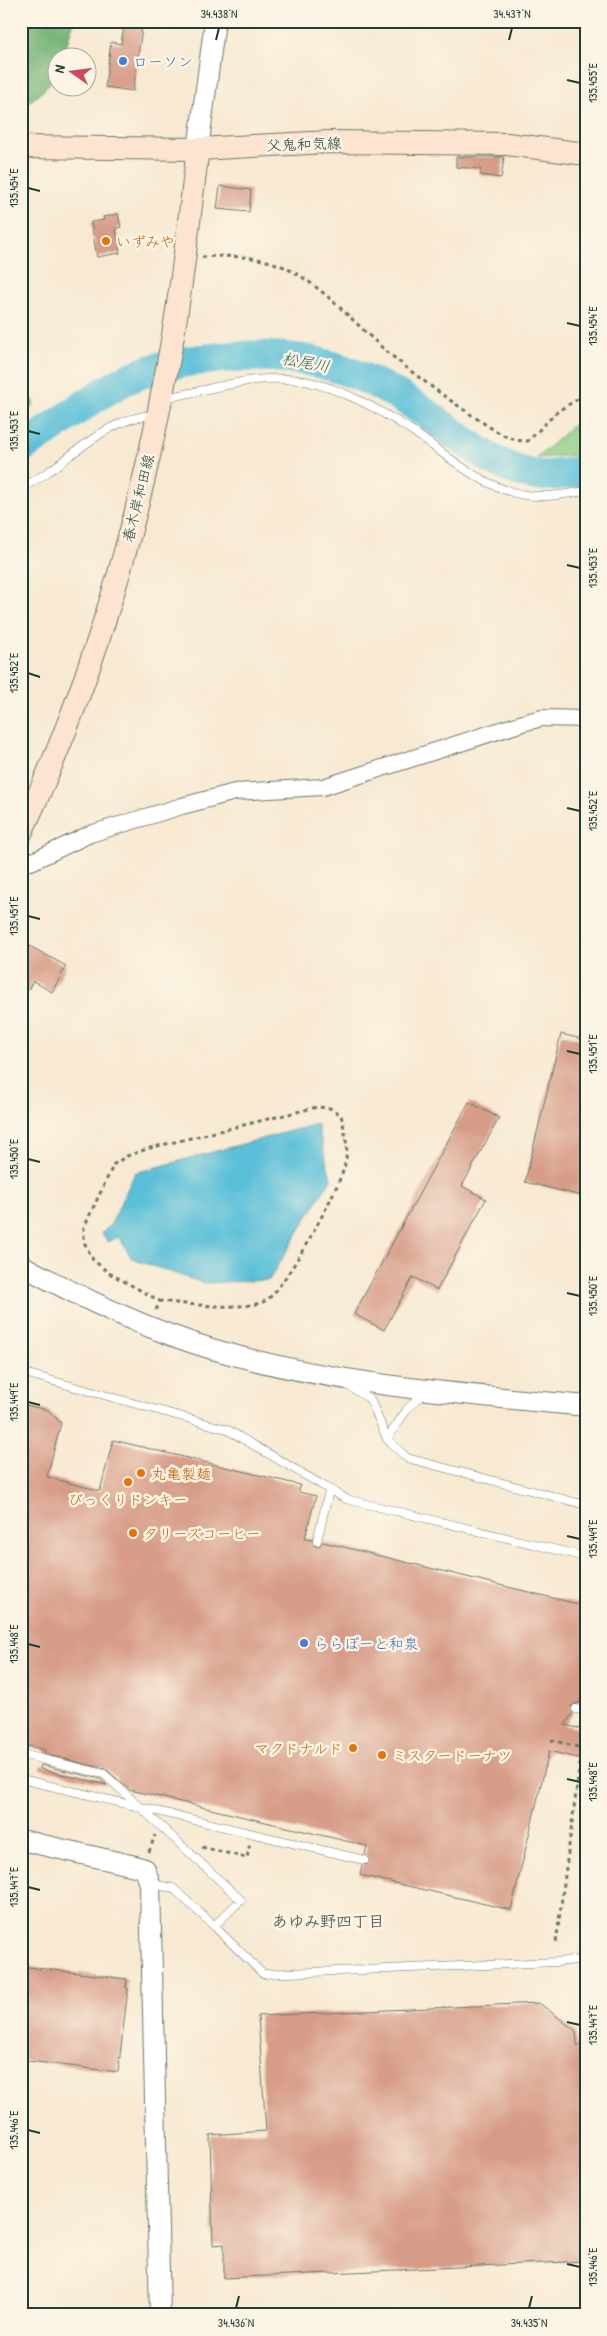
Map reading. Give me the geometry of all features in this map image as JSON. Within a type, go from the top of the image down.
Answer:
[{"type":"main road","name":"父鬼和気線","points":[[21,148],[198,149],[328,142],[507,144],[586,154]]},
{"type":"main road","name":"春木岸和田線","points":[[21,833],[80,692],[123,556],[161,399],[183,271],[198,149]]},
{"type":"street","points":[[198,149],[215,21]]},
{"type":"street","points":[[21,860],[31,862],[90,834],[235,792],[323,787],[542,718],[586,719]]},
{"type":"street","points":[[21,1266],[64,1288],[150,1327],[212,1349],[338,1379],[427,1391],[586,1406]]},
{"type":"street","points":[[21,1840],[145,1869],[150,1884],[160,2315]]},
{"type":"lane","points":[[21,488],[48,472],[98,436],[131,418],[142,415],[161,399],[246,380],[279,378],[306,381],[339,391],[374,407],[409,429],[468,471],[496,486],[526,495],[557,495],[586,491]]},
{"type":"lane","points":[[21,1372],[226,1429],[329,1491],[346,1499],[586,1556]]},
{"type":"lane","points":[[338,1379],[370,1399],[387,1439],[407,1458],[586,1505]]},
{"type":"lane","points":[[387,1439],[408,1408],[427,1391]]},
{"type":"lane","points":[[317,1541],[329,1491]]},
{"type":"lane","points":[[576,1709],[582,1710],[586,1706]]},
{"type":"lane","points":[[21,1754],[104,1774],[241,1900],[214,1926]]},
{"type":"lane","points":[[21,1779],[364,1860]]},
{"type":"lane","points":[[150,1884],[173,1888],[262,1974],[556,1962],[578,1960],[586,1950]]},
{"type":"path","points":[[183,271],[224,255],[263,260],[288,269],[314,286],[418,377],[491,428],[519,442],[528,442],[558,411],[586,394]]},
{"type":"path","points":[[317,1107],[330,1108],[341,1115],[348,1149],[345,1166],[336,1189],[286,1278],[274,1295],[264,1302],[242,1305],[189,1306],[160,1300],[108,1274],[93,1260],[84,1242],[84,1227],[114,1164],[127,1156],[150,1148],[317,1107]]},
{"type":"path","points":[[150,1327],[160,1300]]},
{"type":"path","points":[[551,1740],[582,1748],[556,1943]]},
{"type":"green space","points":[[21,21],[74,21],[66,48],[48,48],[48,86],[35,98],[21,107]]},
{"type":"green space","points":[[30,397],[34,400],[33,406],[21,415],[21,401]]},
{"type":"green space","points":[[586,416],[586,451],[575,455],[537,458],[580,419]]},
{"type":"water","points":[[317,1124],[331,1179],[269,1280],[203,1283],[132,1259],[119,1237],[108,1242],[102,1233],[111,1224],[135,1173]]},
{"type":"building","name":"ローソン","points":[[125,21],[143,21],[133,91],[105,87],[111,42],[121,44]]},
{"type":"building","points":[[456,157],[504,157],[501,178],[480,175],[481,169],[456,167]]},
{"type":"building","points":[[220,186],[251,190],[249,212],[217,209]]},
{"type":"building","name":"いずみや","points":[[118,214],[121,227],[116,228],[120,253],[97,257],[91,222],[104,220],[103,217]]},
{"type":"building","points":[[26,944],[66,966],[52,992],[33,981],[21,1002],[21,954]]},
{"type":"building","points":[[561,1034],[586,1040],[586,1197],[525,1182]]},
{"type":"building","points":[[469,1102],[499,1118],[462,1186],[486,1199],[437,1290],[413,1277],[384,1330],[354,1314]]},
{"type":"building","name":"ららぽーと和泉","points":[[21,1404],[48,1410],[61,1423],[47,1477],[100,1491],[113,1440],[300,1485],[299,1492],[316,1496],[305,1538],[312,1539],[315,1546],[319,1546],[323,1542],[586,1606],[586,1679],[580,1702],[571,1706],[573,1713],[565,1725],[586,1730],[586,1760],[549,1751],[511,1910],[360,1875],[362,1865],[368,1864],[370,1861],[365,1854],[367,1846],[130,1790],[106,1769],[44,1754],[45,1750],[21,1744]]},
{"type":"building","points":[[41,1765],[101,1779],[107,1785],[40,1769]]},
{"type":"building","points":[[21,1966],[127,1979],[126,1988],[128,1989],[118,2072],[21,2060]]},
{"type":"building","points":[[539,2003],[576,2031],[577,2045],[586,2045],[586,2261],[224,2278],[224,2244],[213,2245],[210,2135],[266,2131],[258,2016]]},
{"type":"waterway","name":"松尾川","points":[[21,448],[103,393],[141,373],[190,361],[240,356],[269,356],[296,358],[321,363],[371,381],[423,411],[487,456],[515,470],[543,475],[558,475],[586,470]]},
{"type":"place","name":"ローソン","points":[[123,61]]},
{"type":"place","name":"いずみや","points":[[106,241]]},
{"type":"place","name":"丸亀製麺","points":[[141,1473]]},
{"type":"place","name":"びっくりドンキー","points":[[128,1482]]},
{"type":"place","name":"タリーズコーヒー","points":[[133,1533]]},
{"type":"place","name":"ららぽーと和泉","points":[[304,1643]]},
{"type":"place","name":"マクドナルド","points":[[353,1748]]},
{"type":"place","name":"ミスタードーナツ","points":[[382,1755]]},
{"type":"district","name":"あゆみ野四丁目","points":[[328,1921]]}]
